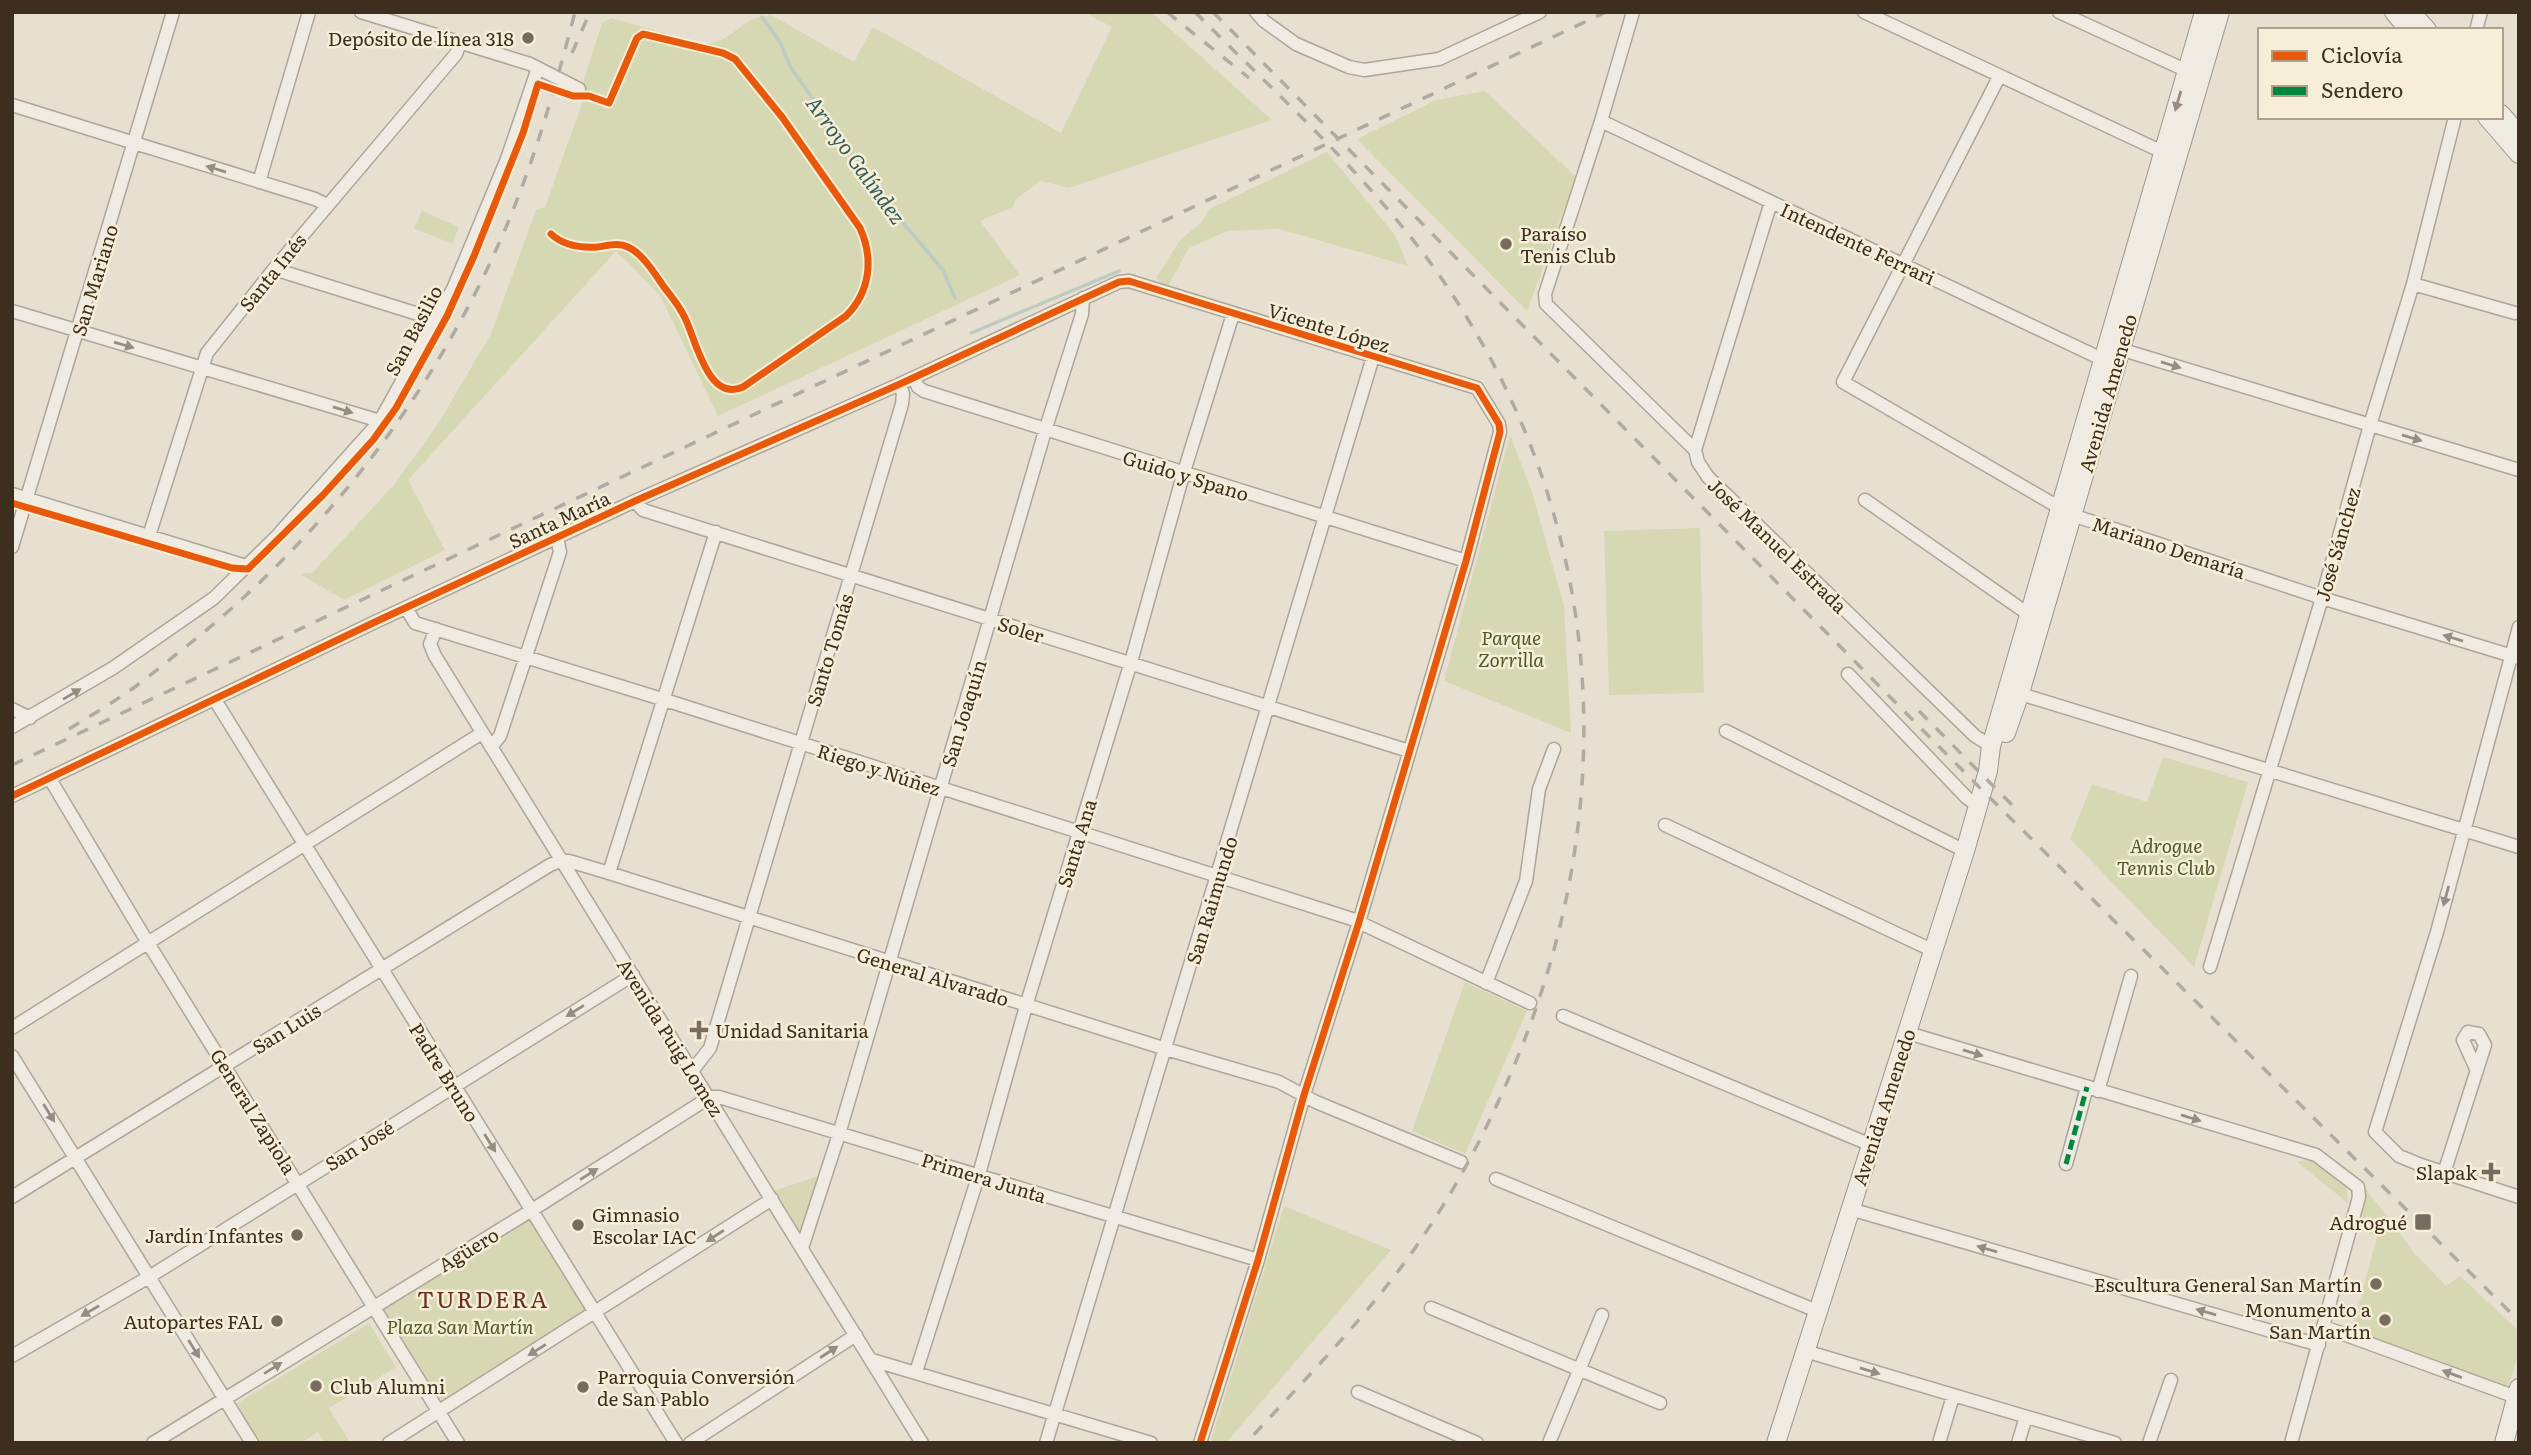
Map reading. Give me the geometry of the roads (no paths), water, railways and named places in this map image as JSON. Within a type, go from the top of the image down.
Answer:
[{"type":"street","name":"San Mariano","points":[[12,547],[173,12]]},
{"type":"street","points":[[259,182],[309,12]]},
{"type":"street","points":[[362,12],[538,68],[579,89]]},
{"type":"street","points":[[1256,12],[1264,22],[1296,44],[1355,69],[1364,70],[1447,57],[1540,12]]},
{"type":"street","points":[[1601,121],[1633,12]]},
{"type":"street","points":[[1864,12],[2170,155]]},
{"type":"street","points":[[2059,12],[2193,74]]},
{"type":"street","points":[[2394,12],[2407,28]]},
{"type":"street","points":[[2412,12],[2425,28]]},
{"type":"street","name":"Avenida Amenedo","points":[[1988,771],[1997,757],[2209,14]]},
{"type":"street","name":"Santa Inés","points":[[149,536],[201,367],[211,347],[456,54],[460,43]]},
{"type":"street","name":"San Basilio","points":[[12,727],[75,693],[214,598],[312,498],[380,421],[453,289],[507,159],[538,68]]},
{"type":"street","points":[[1902,263],[1999,77]]},
{"type":"street","points":[[12,105],[327,205]]},
{"type":"street","points":[[2503,116],[2519,135]]},
{"type":"street","name":"José Sánchez","points":[[2210,967],[2322,598],[2413,284],[2454,119]]},
{"type":"street","points":[[2489,119],[2519,154]]},
{"type":"street","name":"Intendente Ferrari","points":[[1601,121],[1902,263],[2111,354],[2371,425],[2519,470]]},
{"type":"street","name":"José Manuel Estrada","points":[[1601,121],[1545,294],[1546,304],[1695,450],[1698,462],[1708,477],[1975,736],[1992,746]]},
{"type":"street","points":[[1695,450],[1771,202]]},
{"type":"street","name":"Mariano Demaría","points":[[1902,263],[1843,382],[2066,512],[2322,598],[2515,657]]},
{"type":"street","points":[[274,270],[418,314]]},
{"type":"street","name":"Santa María","points":[[12,796],[557,537],[1125,281]]},
{"type":"street","name":"Vicente López","points":[[1125,281],[1477,388],[1499,424],[1500,432],[1466,561]]},
{"type":"street","points":[[2413,284],[2515,313]]},
{"type":"street","name":"San Joaquín","points":[[802,1248],[839,1134],[1045,431],[1082,314],[1083,298]]},
{"type":"street","points":[[12,311],[380,421]]},
{"type":"street","name":"Santa Ana","points":[[916,1372],[979,1174],[1026,1006],[1233,314]]},
{"type":"street","name":"San Raimundo","points":[[1046,1443],[1219,876],[1373,357]]},
{"type":"street","name":"Guido y Spano","points":[[914,377],[918,387],[924,391],[1184,475],[1466,561]]},
{"type":"street","name":"Santo Tomás","points":[[692,1070],[710,1048],[750,919],[902,404],[900,384]]},
{"type":"street","points":[[12,494],[246,566]]},
{"type":"street","points":[[1865,500],[2035,619]]},
{"type":"street","name":"Soler","points":[[635,501],[643,510],[1409,751]]},
{"type":"street","points":[[609,873],[716,532]]},
{"type":"street","points":[[491,747],[500,736],[561,552],[557,537]]},
{"type":"street","points":[[1200,1443],[1258,1260],[1304,1095],[1359,922],[1466,561]]},
{"type":"street","name":"Riego y Núñez","points":[[406,608],[415,622],[436,629],[1359,922],[1530,1003]]},
{"type":"street","points":[[2519,627],[2515,657],[2437,932],[2375,1132],[2399,1156],[2519,1197]]},
{"type":"street","name":"Avenida Puig Lomez","points":[[436,629],[431,639],[431,649],[922,1443]]},
{"type":"street","points":[[1848,674],[1967,798],[1978,806]]},
{"type":"street","points":[[2014,692],[2519,847]]},
{"type":"street","name":"Avenida Amenedo","points":[[1776,1443],[1965,851],[1988,771],[1992,746],[2014,692]]},
{"type":"street","name":"Padre Bruno","points":[[215,700],[676,1443]]},
{"type":"street","points":[[12,709],[30,718]]},
{"type":"street","points":[[1726,731],[1965,851]]},
{"type":"street","points":[[12,1028],[482,733]]},
{"type":"street","points":[[1486,983],[1526,881],[1539,789],[1554,749]]},
{"type":"street","name":"General Zapiola","points":[[50,779],[148,943],[458,1443]]},
{"type":"street","points":[[1665,825],[1934,951]]},
{"type":"street","name":"General Alvarado","points":[[560,861],[609,873],[1026,1006],[1279,1082],[1461,1162]]},
{"type":"street","name":"San Luis","points":[[12,1197],[380,968],[550,864],[560,861]]},
{"type":"street","name":"San José","points":[[12,1356],[149,1277],[633,975]]},
{"type":"street","points":[[2066,1164],[2131,976]]},
{"type":"street","points":[[1563,1016],[1871,1145]]},
{"type":"street","points":[[1908,1033],[2321,1157],[2358,1187],[2359,1197],[2291,1443]]},
{"type":"street","points":[[12,1056],[252,1443]]},
{"type":"street","points":[[2444,1173],[2477,1071]]},
{"type":"street","name":"Primera Junta","points":[[710,1097],[719,1097],[979,1174],[1258,1260]]},
{"type":"street","name":"Agüero","points":[[153,1443],[710,1097]]},
{"type":"street","points":[[1496,1179],[1818,1311]]},
{"type":"street","points":[[389,1443],[772,1199]]},
{"type":"street","points":[[1850,1209],[2319,1345]]},
{"type":"street","points":[[1431,1308],[1660,1403]]},
{"type":"street","points":[[1549,1443],[1602,1315]]},
{"type":"street","points":[[2324,1327],[2518,1393],[2504,1443]]},
{"type":"street","points":[[690,1443],[856,1335]]},
{"type":"street","points":[[1805,1351],[2115,1443]]},
{"type":"street","points":[[872,1360],[1150,1443]]},
{"type":"street","points":[[2149,1443],[2171,1380]]},
{"type":"street","points":[[1357,1392],[1477,1443]]},
{"type":"street","points":[[1939,1443],[1953,1396]]},
{"type":"street","points":[[2018,1443],[2026,1417]]},
{"type":"waterway","name":"Arroyo Galíndez","points":[[762,17],[780,42],[791,68],[888,205],[943,270],[955,298]]},
{"type":"waterway","name":"Arroyo Galíndez","points":[[971,333],[1119,271]]},
{"type":"railway","points":[[69,729],[151,675],[231,609],[281,562],[328,511],[371,458],[411,402],[481,283],[509,220],[546,117],[575,12]]},
{"type":"railway","points":[[572,53],[590,12]]},
{"type":"railway","points":[[1167,12],[1249,78]]},
{"type":"railway","points":[[1195,12],[1361,179],[1421,250],[1448,288],[1501,379],[1541,473],[1567,569],[1582,668],[1583,768],[1572,868],[1549,967],[1514,1066],[1462,1174],[1404,1263],[1339,1342],[1246,1443]]},
{"type":"railway","points":[[1213,12],[1982,790],[2519,1321]]},
{"type":"railway","points":[[12,765],[1606,12]]},
{"type":"railway","points":[[1919,711],[2020,813]]},
{"type":"place","name":"Depósito de línea 318","points":[[528,38]]},
{"type":"place","name":"Paraíso Tenis Club","points":[[1506,244]]},
{"type":"place","name":"Unidad Sanitaria","points":[[699,1030]]},
{"type":"place","name":"Slapak","points":[[2491,1172]]},
{"type":"place","name":"Adrogué","points":[[2423,1222]]},
{"type":"place","name":"Gimnasio Escolar IAC","points":[[578,1225]]},
{"type":"place","name":"Jardín Infantes","points":[[297,1235]]},
{"type":"place","name":"Escultura General San Martín","points":[[2376,1284]]},
{"type":"place","name":"Monumento a San Martín","points":[[2385,1320]]},
{"type":"place","name":"Autopartes FAL","points":[[277,1321]]},
{"type":"place","name":"Club Alumni","points":[[316,1386]]},
{"type":"place","name":"Parroquia Conversión de San Pablo","points":[[583,1387]]},
{"type":"district","name":"TURDERA","points":[[483,1298]]},
{"type":"park label","name":"Parque Zorrilla","points":[[1511,648]]},
{"type":"park label","name":"Adrogue Tennis Club","points":[[2166,856]]},
{"type":"park label","name":"Plaza San Martín","points":[[460,1326]]}]
